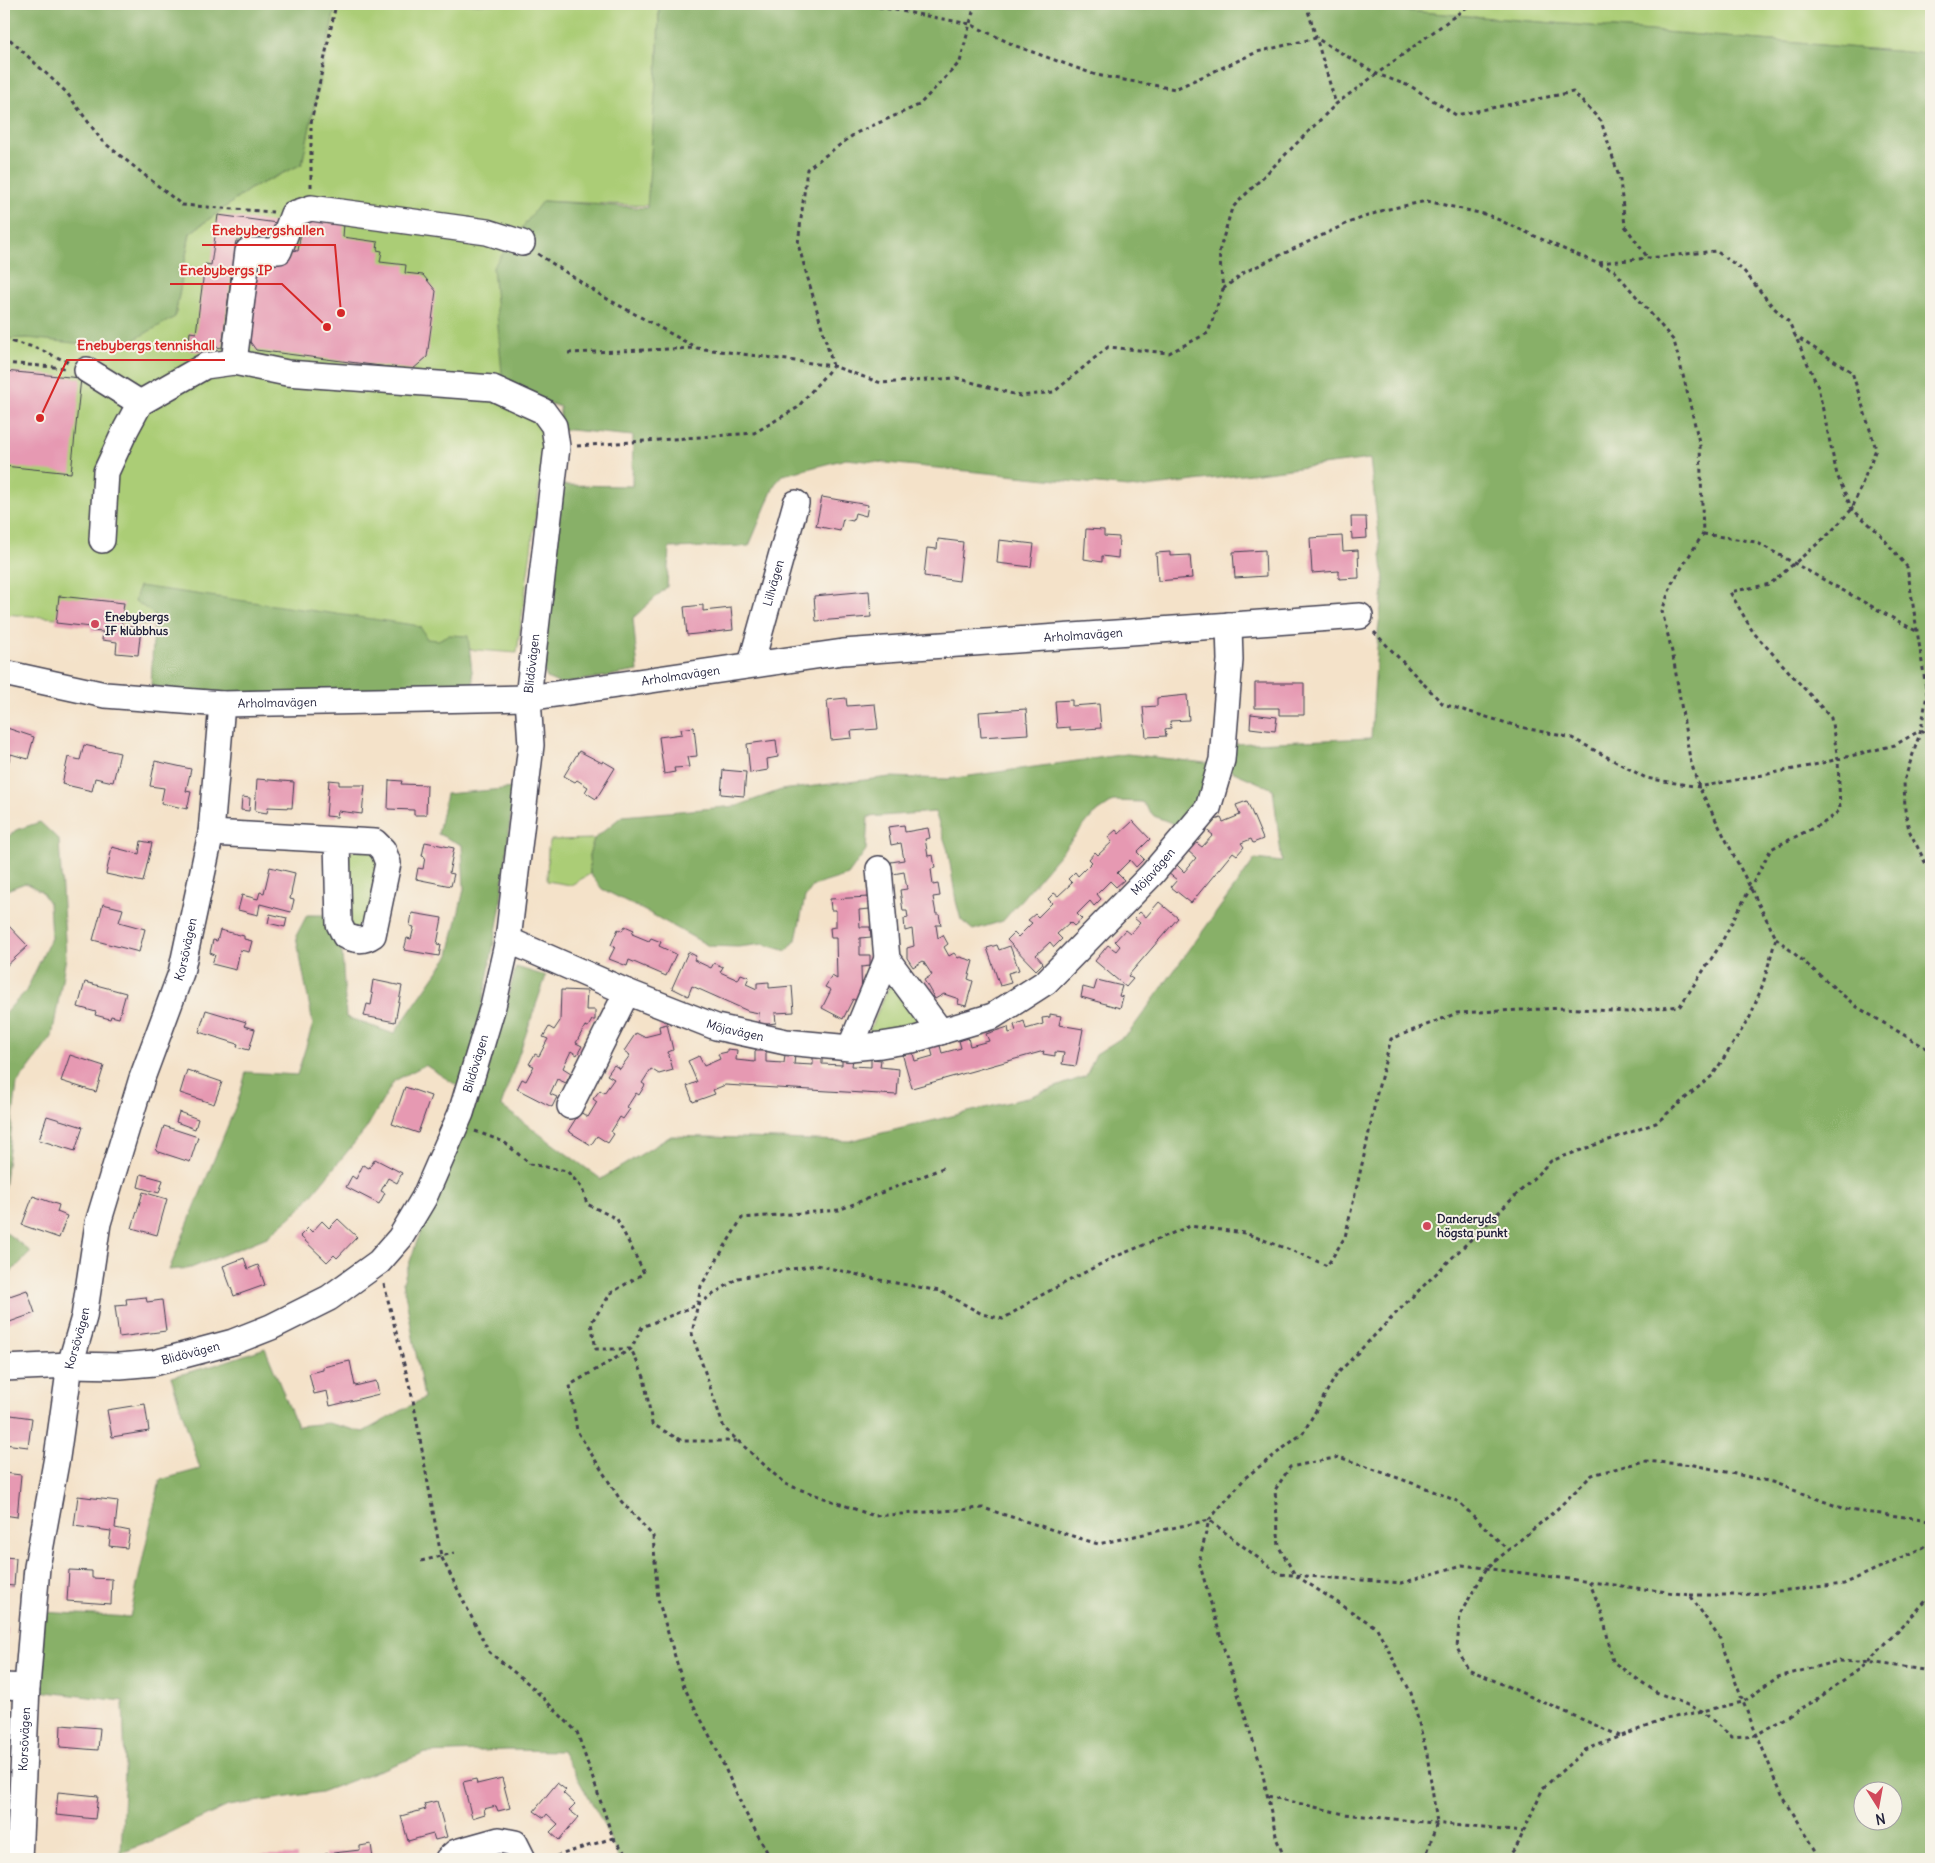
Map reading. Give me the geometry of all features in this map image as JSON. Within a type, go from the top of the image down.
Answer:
[{"type":"street","points":[[234,362],[248,251],[279,251],[302,211],[487,232],[522,243]]},
{"type":"street","name":"Blidövägen","points":[[4,1368],[70,1365],[120,1366],[154,1363],[233,1342],[298,1314],[329,1298],[379,1262],[400,1238],[424,1198],[457,1124],[491,1015],[508,940],[531,745],[528,698],[557,447],[554,426],[543,411],[493,388],[287,373],[234,362],[205,366],[140,403]]},
{"type":"street","points":[[87,370],[140,403],[106,472],[102,540]]},
{"type":"street","name":"Lillvägen","points":[[751,664],[796,503]]},
{"type":"street","name":"Arholmavägen","points":[[4,673],[105,695],[222,704],[528,698],[843,652],[1360,616]]},
{"type":"street","name":"Möjavägen","points":[[508,940],[627,992],[716,1027],[786,1042],[850,1048],[912,1040],[993,1016],[1046,982],[1152,874],[1208,808],[1222,760],[1230,660],[1229,625]]},
{"type":"street","name":"Korsövägen","points":[[19,1859],[15,1687],[56,1457],[70,1365],[84,1317],[98,1223],[142,1078],[181,973],[211,833],[222,704]]},
{"type":"street","points":[[211,833],[337,840]]},
{"type":"street","points":[[850,1048],[887,959],[879,869]]},
{"type":"street","points":[[887,959],[941,1032]]},
{"type":"street","points":[[570,1106],[627,992]]},
{"type":"street","points":[[448,1859],[456,1852],[499,1840],[514,1843],[522,1859]]},
{"type":"path","points":[[4,34],[67,93],[102,141],[182,205],[302,211],[311,123],[336,4]]},
{"type":"path","points":[[863,4],[970,24],[1016,46],[1096,75],[1175,89],[1257,52],[1316,38],[1377,74],[1412,87],[1456,115],[1573,92],[1601,121],[1620,180],[1625,226],[1648,258]]},
{"type":"path","points":[[833,366],[798,244],[808,168],[856,133],[919,105],[960,62],[975,4]]},
{"type":"path","points":[[1306,4],[1336,104]]},
{"type":"path","points":[[568,353],[697,348],[833,366],[881,383],[957,378],[1020,396],[1054,392],[1108,347],[1169,353],[1208,333],[1223,289],[1219,252],[1232,208],[1336,104],[1471,4]]},
{"type":"path","points":[[1223,289],[1245,272],[1348,223],[1384,210],[1427,201],[1488,215],[1614,270],[1674,341],[1700,446],[1703,534],[1672,582],[1662,611],[1673,656],[1690,759],[1699,787],[1776,938],[1857,1007],[1931,1051]]},
{"type":"path","points":[[522,243],[602,296],[697,348]]},
{"type":"path","points":[[1596,263],[1716,251],[1744,270],[1773,307],[1789,322],[1818,387],[1836,475],[1852,509],[1879,533],[1908,567],[1917,631],[1929,694],[1921,730],[1904,781],[1905,810],[1909,830],[1931,874]]},
{"type":"path","points":[[771,1859],[744,1810],[716,1746],[684,1687],[658,1599],[653,1536],[621,1501],[577,1431],[570,1385],[631,1348],[642,1327],[697,1305],[738,1278],[816,1265],[880,1280],[940,1291],[982,1314],[1003,1319],[1038,1297],[1112,1258],[1190,1226],[1245,1233],[1327,1266],[1345,1237],[1391,1039],[1457,1013],[1564,1008],[1627,1012],[1680,1006],[1719,948],[1771,849],[1827,821],[1840,810],[1838,759],[1831,718],[1753,632],[1730,592],[1770,584],[1829,534],[1852,509],[1876,449],[1852,372],[1795,336]]},
{"type":"path","points":[[4,340],[34,347],[87,370]]},
{"type":"path","points":[[4,363],[87,370]]},
{"type":"path","points":[[557,447],[754,433],[797,408],[833,366]]},
{"type":"path","points":[[1703,534],[1756,542],[1917,631]]},
{"type":"path","points":[[1360,616],[1443,704],[1520,727],[1572,738],[1646,778],[1699,787],[1838,759],[1895,745],[1921,730]]},
{"type":"path","points":[[1921,730],[1931,736]]},
{"type":"path","points":[[1285,1859],[1277,1840],[1261,1766],[1229,1666],[1199,1562],[1209,1520],[1246,1477],[1303,1433],[1337,1374],[1407,1302],[1551,1161],[1656,1123],[1712,1075],[1750,1018],[1763,984],[1776,938]]},
{"type":"path","points":[[457,1124],[504,1142],[530,1164],[567,1171],[582,1188],[587,1204],[618,1219],[644,1274],[611,1293],[591,1323],[596,1349],[631,1348]]},
{"type":"path","points":[[943,1168],[840,1210],[742,1218],[701,1286],[692,1334],[724,1428],[785,1484],[874,1516],[983,1508],[1098,1544],[1209,1520],[1279,1574],[1402,1583],[1462,1564],[1690,1595],[1742,1595],[1844,1584],[1924,1548],[1931,1541]]},
{"type":"path","points":[[379,1262],[413,1400],[441,1556],[489,1652],[529,1684],[577,1732],[613,1838],[630,1859]]},
{"type":"path","points":[[631,1348],[644,1377],[652,1424],[682,1440],[738,1441]]},
{"type":"path","points":[[1424,1859],[1437,1823],[1427,1754],[1411,1693],[1377,1628],[1295,1576],[1279,1547],[1275,1490],[1290,1467],[1339,1456],[1460,1502],[1508,1550]]},
{"type":"path","points":[[1620,1736],[1468,1669],[1457,1648],[1460,1614],[1487,1568],[1556,1510],[1592,1474],[1644,1461],[1694,1465],[1772,1482],[1847,1510],[1931,1520]]},
{"type":"path","points":[[421,1561],[454,1553]]},
{"type":"path","points":[[1589,1581],[1603,1616],[1613,1662],[1656,1692],[1702,1711],[1732,1737],[1756,1735],[1816,1700],[1866,1663],[1926,1601],[1931,1601]]},
{"type":"path","points":[[1690,1595],[1720,1639],[1756,1735],[1782,1796],[1821,1859]]},
{"type":"path","points":[[1507,1859],[1518,1844],[1543,1788],[1585,1750],[1666,1719],[1743,1702],[1778,1677],[1838,1661],[1931,1671]]},
{"type":"path","points":[[1268,1796],[1344,1814],[1523,1832]]},
{"type":"path","points":[[547,1859],[613,1838]]},
{"type":"green space","points":[[4,4],[336,4],[302,164],[250,189],[190,233],[175,317],[119,348],[28,338],[4,339]]},
{"type":"green space","points":[[336,4],[656,4],[659,6],[654,206],[542,201],[551,404],[517,653],[4,614],[4,339],[28,338],[175,317],[190,233],[250,189],[302,164]]},
{"type":"green space","points":[[656,4],[1322,4],[1931,54],[1931,1859],[619,1859],[602,1821],[562,1751],[507,1750],[426,1753],[321,1792],[228,1806],[121,1853],[125,1769],[123,1701],[38,1691],[42,1612],[130,1617],[160,1480],[200,1469],[171,1377],[215,1365],[265,1348],[297,1426],[328,1423],[363,1432],[424,1398],[403,1282],[417,1241],[483,1087],[516,967],[546,976],[501,1106],[601,1179],[671,1136],[849,1141],[1026,1098],[1086,1076],[1096,1054],[1129,1033],[1255,859],[1282,862],[1273,789],[1229,770],[1231,744],[1371,738],[1378,632],[1384,581],[1370,459],[1138,488],[846,459],[783,475],[775,484],[749,546],[669,548],[667,587],[633,618],[638,671],[560,684],[547,678],[543,668],[559,485],[632,486],[633,436],[560,429],[560,407],[503,386],[493,267],[542,201],[647,208],[658,54],[659,6]]},
{"type":"green space","points":[[1322,4],[1931,4],[1931,54]]},
{"type":"green space","points":[[139,586],[414,625],[421,628],[427,639],[438,640],[449,635],[468,636],[474,689],[211,695],[151,686],[154,614],[135,601]]},
{"type":"green space","points":[[1127,754],[1214,764],[1203,796],[1179,826],[1154,816],[1142,802],[1114,801],[1093,815],[1003,921],[973,930],[961,920],[948,851],[935,812],[868,817],[866,850],[848,875],[813,886],[805,897],[796,940],[787,951],[763,944],[738,947],[709,946],[602,889],[590,874],[589,855],[594,839],[622,816],[737,806],[781,790],[890,777],[948,779]]},
{"type":"green space","points":[[514,788],[500,910],[475,1044],[461,1088],[425,1065],[394,1081],[366,1129],[299,1210],[267,1237],[191,1268],[169,1270],[239,1098],[246,1072],[297,1075],[313,1024],[296,936],[307,915],[325,915],[342,952],[346,1017],[394,1034],[449,955],[464,889],[462,845],[438,834],[446,794]]},
{"type":"green space","points":[[40,822],[59,840],[66,957],[52,1037],[17,1084],[4,1189],[4,1014],[26,991],[51,938],[49,903],[41,891],[25,883],[4,891],[4,840],[16,830]]},
{"type":"green space","points":[[594,839],[589,855],[590,874],[571,885],[547,881],[548,848],[551,840]]},
{"type":"green space","points":[[370,849],[378,860],[368,929],[351,928],[348,856],[352,851]]},
{"type":"green space","points":[[892,980],[919,1019],[918,1023],[907,1030],[874,1036],[869,1031]]},
{"type":"green space","points":[[4,1231],[31,1252],[4,1277]]},
{"type":"building","points":[[218,215],[277,223],[274,246],[236,241],[235,245],[239,245],[235,271],[232,270],[222,348],[209,346],[208,353],[188,350],[190,332],[196,333],[205,264],[211,265]]},
{"type":"building","points":[[303,219],[344,224],[343,237],[378,242],[377,250],[382,251],[380,262],[406,265],[405,273],[423,275],[436,291],[427,357],[412,370],[256,350],[246,336],[255,266],[268,256],[289,259],[290,250],[298,251]]},
{"type":"building","points":[[4,371],[81,378],[71,473],[4,466]]},
{"type":"building","points":[[822,497],[868,505],[866,516],[855,513],[853,521],[843,519],[840,531],[816,526]]},
{"type":"building","points":[[1351,517],[1366,517],[1367,538],[1352,539]]},
{"type":"building","points":[[1086,529],[1104,530],[1104,536],[1119,537],[1118,558],[1102,556],[1102,562],[1084,559]]},
{"type":"building","points":[[1342,536],[1343,551],[1358,550],[1359,578],[1339,579],[1339,571],[1312,573],[1310,538]]},
{"type":"building","points":[[938,539],[963,542],[959,581],[924,576],[927,548],[937,549]]},
{"type":"building","points":[[999,540],[1034,544],[1031,567],[997,563]]},
{"type":"building","points":[[1265,550],[1266,576],[1235,578],[1233,552]]},
{"type":"building","points":[[1170,552],[1170,556],[1190,555],[1192,578],[1158,581],[1156,553]]},
{"type":"building","points":[[869,591],[871,617],[816,621],[814,596]]},
{"type":"building","name":"Enebybergs IF klubbhus","points":[[59,596],[124,603],[121,626],[141,628],[138,655],[116,653],[117,642],[102,640],[103,632],[91,631],[91,627],[56,623]]},
{"type":"building","points":[[703,605],[703,611],[731,608],[733,630],[687,635],[684,607]]},
{"type":"building","points":[[1255,683],[1304,683],[1304,715],[1279,715],[1279,708],[1255,708]]},
{"type":"building","points":[[1187,695],[1189,720],[1170,721],[1171,728],[1165,729],[1166,736],[1146,737],[1143,707],[1157,706],[1157,698]]},
{"type":"building","points":[[846,698],[847,706],[875,704],[878,729],[851,731],[852,738],[831,740],[827,700]]},
{"type":"building","points":[[1072,700],[1072,706],[1099,704],[1101,728],[1070,730],[1070,727],[1057,728],[1055,701]]},
{"type":"building","points":[[1026,709],[1028,734],[981,737],[979,712]]},
{"type":"building","points":[[1251,714],[1277,717],[1275,731],[1250,728]]},
{"type":"building","points":[[4,727],[34,737],[28,759],[11,754],[6,770],[4,769]]},
{"type":"building","points":[[694,727],[697,756],[687,757],[689,767],[674,768],[675,772],[664,774],[659,737],[682,734],[681,729]]},
{"type":"building","points":[[776,740],[778,757],[767,759],[768,770],[750,773],[747,744]]},
{"type":"building","points":[[84,745],[120,753],[113,782],[95,778],[92,791],[62,784],[68,757],[80,760]]},
{"type":"building","points":[[579,751],[615,768],[596,799],[585,792],[588,787],[577,780],[575,782],[564,776]]},
{"type":"building","points":[[155,761],[191,769],[186,791],[191,792],[187,809],[161,803],[164,788],[150,786]]},
{"type":"building","points":[[723,770],[746,772],[744,796],[721,794]]},
{"type":"building","points":[[257,779],[294,782],[292,808],[268,807],[267,813],[255,811]]},
{"type":"building","points":[[329,780],[339,781],[339,785],[365,785],[362,814],[338,811],[337,817],[326,816]]},
{"type":"building","points":[[389,780],[402,781],[401,784],[427,785],[426,815],[414,815],[414,810],[388,809]]},
{"type":"building","points":[[242,797],[250,798],[249,811],[241,810]]},
{"type":"building","points":[[1247,801],[1263,839],[1253,843],[1251,839],[1241,843],[1244,847],[1237,855],[1233,852],[1191,903],[1171,887],[1177,880],[1168,873],[1176,864],[1184,872],[1196,858],[1187,850],[1194,841],[1202,847],[1213,835],[1205,829],[1213,819],[1221,818],[1223,822],[1240,815],[1236,805]]},
{"type":"building","points":[[1133,821],[1150,839],[1137,852],[1144,859],[1136,867],[1130,860],[1117,873],[1124,880],[1116,887],[1110,881],[1097,894],[1101,899],[1094,906],[1090,901],[1077,914],[1082,919],[1074,926],[1070,922],[1057,934],[1062,939],[1054,947],[1050,942],[1036,955],[1043,963],[1036,970],[1007,940],[1014,933],[1018,937],[1032,923],[1028,920],[1035,914],[1038,917],[1052,903],[1048,899],[1054,893],[1058,896],[1072,883],[1068,879],[1075,872],[1078,876],[1092,862],[1089,859],[1095,852],[1098,855],[1112,842],[1108,837],[1116,830],[1119,834]]},
{"type":"building","points":[[904,825],[905,832],[928,828],[930,838],[925,839],[928,856],[933,855],[935,868],[931,869],[933,885],[938,884],[940,896],[933,897],[936,914],[939,914],[941,925],[936,925],[938,938],[943,935],[948,944],[944,947],[949,956],[954,953],[958,958],[973,961],[968,979],[973,981],[966,1006],[958,1004],[959,999],[944,994],[935,999],[924,980],[932,975],[923,961],[913,967],[907,958],[907,948],[914,946],[912,929],[905,931],[904,919],[908,918],[907,911],[903,911],[900,890],[907,889],[904,872],[893,874],[891,862],[904,860],[901,843],[891,845],[888,827]]},
{"type":"building","points":[[141,841],[152,843],[143,882],[106,874],[112,847],[139,854]]},
{"type":"building","points":[[425,842],[454,848],[449,873],[454,874],[451,886],[416,879],[418,868],[423,869],[425,857],[422,856]]},
{"type":"building","points":[[270,867],[295,873],[290,899],[294,900],[291,912],[260,904],[258,915],[238,910],[242,895],[258,899],[260,892],[264,893]]},
{"type":"building","points":[[869,897],[870,909],[859,910],[860,927],[870,927],[871,937],[860,938],[860,955],[870,955],[870,966],[861,967],[862,1004],[853,999],[843,1019],[822,1008],[831,990],[825,987],[832,976],[837,979],[836,938],[831,938],[830,928],[836,927],[836,910],[831,910],[830,899]]},
{"type":"building","points":[[1159,902],[1178,918],[1128,976],[1133,979],[1126,987],[1095,961],[1108,945],[1116,951],[1120,946],[1115,941],[1125,930],[1130,934],[1140,923],[1134,918],[1140,912],[1146,917]]},
{"type":"building","points":[[103,904],[123,909],[119,922],[145,929],[139,952],[93,940]]},
{"type":"building","points":[[412,913],[442,918],[437,944],[441,945],[439,956],[404,950],[407,938],[411,939],[414,927],[410,926]]},
{"type":"building","points":[[270,914],[287,918],[285,927],[268,923]]},
{"type":"building","points":[[7,924],[28,946],[4,968],[4,927]]},
{"type":"building","points":[[625,926],[634,930],[632,934],[649,941],[651,938],[661,942],[659,946],[676,954],[666,976],[629,960],[627,966],[609,959],[615,947],[611,945],[618,929],[622,931]]},
{"type":"building","points":[[220,930],[244,936],[244,939],[252,941],[249,952],[240,950],[236,970],[212,964],[215,955],[210,953],[213,940],[217,941]]},
{"type":"building","points":[[997,945],[999,950],[1010,946],[1019,970],[1008,973],[1011,983],[1000,986],[987,948]]},
{"type":"building","points":[[688,952],[696,956],[694,960],[711,968],[714,963],[723,967],[720,972],[738,980],[741,974],[749,977],[746,984],[757,989],[757,983],[769,982],[769,988],[792,986],[794,1012],[775,1013],[776,1023],[760,1025],[759,1013],[748,1011],[692,986],[688,996],[672,988]]},
{"type":"building","points":[[373,980],[402,986],[395,1022],[364,1016],[367,1004],[371,1005]]},
{"type":"building","points":[[1097,980],[1122,986],[1119,996],[1123,997],[1120,1008],[1081,997],[1083,987],[1094,990]]},
{"type":"building","points":[[85,982],[126,993],[119,1018],[111,1016],[110,1019],[95,1015],[96,1012],[78,1007]]},
{"type":"building","points":[[561,990],[587,991],[586,1010],[595,1010],[595,1020],[592,1020],[588,1027],[585,1026],[576,1043],[582,1046],[577,1055],[571,1051],[563,1068],[571,1073],[566,1083],[557,1079],[550,1094],[557,1097],[552,1107],[517,1089],[522,1079],[526,1081],[534,1066],[529,1064],[535,1054],[539,1056],[548,1039],[543,1037],[549,1027],[554,1030],[560,1021]]},
{"type":"building","points":[[206,1010],[246,1022],[244,1026],[255,1029],[249,1050],[237,1047],[238,1044],[199,1032]]},
{"type":"building","points":[[1050,1014],[1061,1016],[1059,1025],[1083,1029],[1076,1066],[1062,1064],[1064,1053],[1055,1052],[1055,1056],[1043,1054],[1044,1051],[912,1088],[902,1053],[912,1050],[915,1061],[933,1056],[930,1045],[939,1042],[942,1053],[961,1048],[959,1041],[968,1038],[970,1046],[989,1041],[986,1034],[1008,1027],[1009,1033],[1016,1031],[1014,1025],[1024,1021],[1026,1029],[1043,1024],[1042,1018],[1050,1017]]},
{"type":"building","points":[[667,1024],[673,1050],[668,1052],[673,1070],[659,1074],[651,1069],[642,1083],[645,1085],[639,1095],[636,1093],[627,1107],[630,1109],[623,1119],[620,1117],[611,1132],[614,1134],[608,1143],[597,1136],[591,1145],[568,1131],[580,1112],[588,1117],[597,1102],[593,1099],[600,1090],[604,1093],[614,1079],[607,1075],[614,1065],[620,1069],[630,1055],[624,1051],[636,1033],[644,1037],[660,1033],[659,1026]]},
{"type":"building","points":[[727,1049],[737,1050],[736,1060],[755,1062],[755,1051],[766,1051],[766,1062],[784,1063],[785,1055],[795,1056],[794,1064],[813,1065],[813,1057],[822,1057],[822,1064],[842,1065],[842,1058],[853,1059],[852,1066],[871,1067],[871,1059],[881,1060],[880,1067],[899,1069],[897,1095],[725,1085],[713,1090],[715,1094],[693,1102],[687,1086],[697,1082],[688,1061],[699,1056],[704,1066],[720,1059],[718,1054],[727,1052]]},
{"type":"building","points":[[70,1055],[104,1066],[96,1092],[61,1081]]},
{"type":"building","points":[[187,1070],[222,1082],[214,1104],[180,1093]]},
{"type":"building","points":[[405,1087],[431,1096],[418,1133],[392,1124]]},
{"type":"building","points":[[179,1112],[198,1119],[195,1129],[176,1122]]},
{"type":"building","points":[[47,1116],[83,1127],[75,1151],[39,1140]]},
{"type":"building","points":[[164,1126],[198,1137],[190,1162],[156,1151]]},
{"type":"building","points":[[375,1159],[402,1173],[397,1183],[388,1178],[381,1191],[385,1193],[379,1204],[346,1187],[352,1176],[356,1179],[363,1165],[369,1168]]},
{"type":"building","points":[[141,1174],[163,1180],[159,1193],[138,1187]]},
{"type":"building","points":[[143,1192],[167,1199],[157,1235],[132,1228]]},
{"type":"building","points":[[33,1196],[59,1205],[57,1212],[67,1216],[59,1238],[22,1225]]},
{"type":"building","points":[[338,1219],[357,1237],[337,1258],[334,1255],[327,1262],[300,1236],[308,1228],[312,1232],[322,1221],[329,1228]]},
{"type":"building","points":[[244,1258],[248,1269],[258,1265],[265,1285],[234,1296],[223,1266]]},
{"type":"building","points":[[27,1290],[35,1313],[4,1324],[4,1298]]},
{"type":"building","points":[[146,1297],[147,1302],[162,1300],[166,1331],[119,1337],[115,1306],[127,1305],[126,1299]]},
{"type":"building","points":[[350,1361],[355,1386],[376,1381],[379,1394],[330,1406],[327,1391],[314,1394],[309,1373],[323,1370],[323,1367]]},
{"type":"building","points":[[145,1404],[149,1431],[112,1437],[107,1410]]},
{"type":"building","points":[[4,1414],[32,1418],[28,1447],[4,1444]]},
{"type":"building","points":[[4,1473],[21,1475],[17,1517],[4,1515]]},
{"type":"building","points":[[78,1496],[118,1501],[115,1528],[130,1531],[127,1548],[109,1546],[111,1531],[74,1526]]},
{"type":"building","points":[[4,1557],[16,1558],[14,1586],[4,1585]]},
{"type":"building","points":[[69,1570],[92,1571],[92,1578],[112,1579],[111,1604],[67,1601]]},
{"type":"building","points":[[4,1627],[8,1627],[7,1651],[4,1651]]},
{"type":"building","points":[[61,1725],[100,1728],[98,1750],[60,1747]]},
{"type":"building","points":[[502,1778],[510,1808],[498,1811],[496,1806],[484,1809],[485,1814],[472,1818],[463,1782],[476,1779],[477,1784]]},
{"type":"building","points":[[557,1783],[566,1790],[563,1793],[575,1804],[569,1810],[578,1817],[559,1840],[550,1832],[558,1824],[547,1814],[544,1818],[534,1811]]},
{"type":"building","points":[[58,1792],[98,1796],[95,1819],[56,1815]]},
{"type":"building","points":[[437,1801],[447,1837],[435,1840],[433,1834],[408,1841],[401,1816],[426,1809],[424,1804]]},
{"type":"building","points":[[371,1844],[373,1859],[326,1859],[325,1854],[360,1850],[360,1846]]},
{"type":"building","points":[[260,1855],[297,1855],[297,1859],[260,1859]]},
{"type":"place","name":"Enebybergshallen","points":[[341,313]]},
{"type":"place","name":"Enebybergs IP","points":[[327,327]]},
{"type":"place","name":"Enebybergs tennishall","points":[[40,418]]},
{"type":"place","name":"Enebybergs IF klubbhus","points":[[95,624]]},
{"type":"place","name":"Danderyds högsta punkt","points":[[1427,1226]]}]
